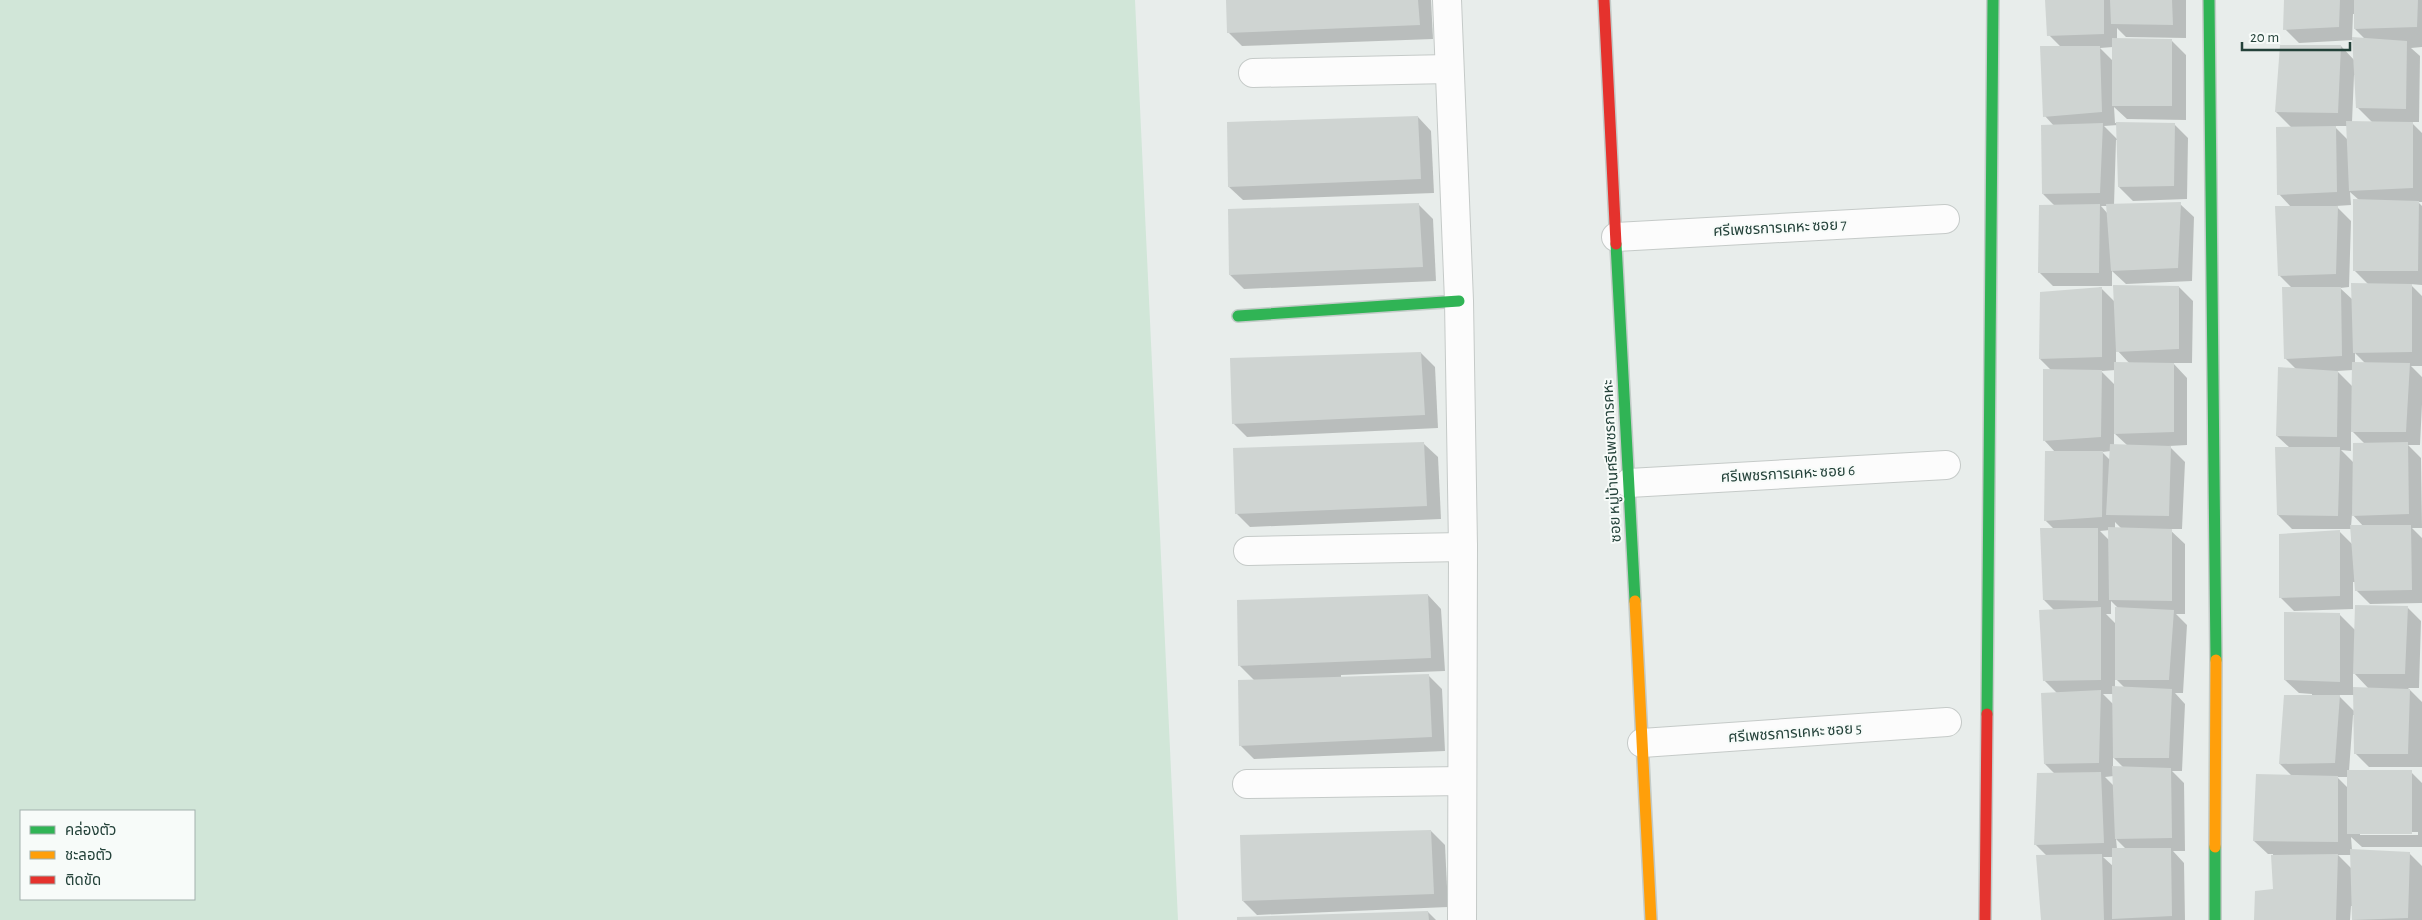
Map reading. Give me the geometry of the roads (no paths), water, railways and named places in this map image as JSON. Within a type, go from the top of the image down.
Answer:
[{"type":"street","points":[[1446,0],[1459,301],[1462,547],[1462,920]]},
{"type":"street","name":"ซอย หมู่บ้านศรีเพชรการคหะ","points":[[1604,0],[1652,920]]},
{"type":"street","points":[[1985,920],[1993,0]]},
{"type":"street","points":[[2209,0],[2216,540],[2215,920]]},
{"type":"street","points":[[1253,73],[1449,68]]},
{"type":"street","name":"ศรีเพชรการเคหะ ซอย 7","points":[[1616,237],[1945,219]]},
{"type":"street","points":[[1238,316],[1459,301]]},
{"type":"street","name":"ศรีเพชรการเคหะ ซอย 6","points":[[1629,483],[1946,465]]},
{"type":"street","points":[[1248,551],[1462,547]]},
{"type":"street","name":"ศรีเพชรการเคหะ ซอย 5","points":[[1642,744],[1948,722]]},
{"type":"street","points":[[1247,784],[1462,781]]}]
